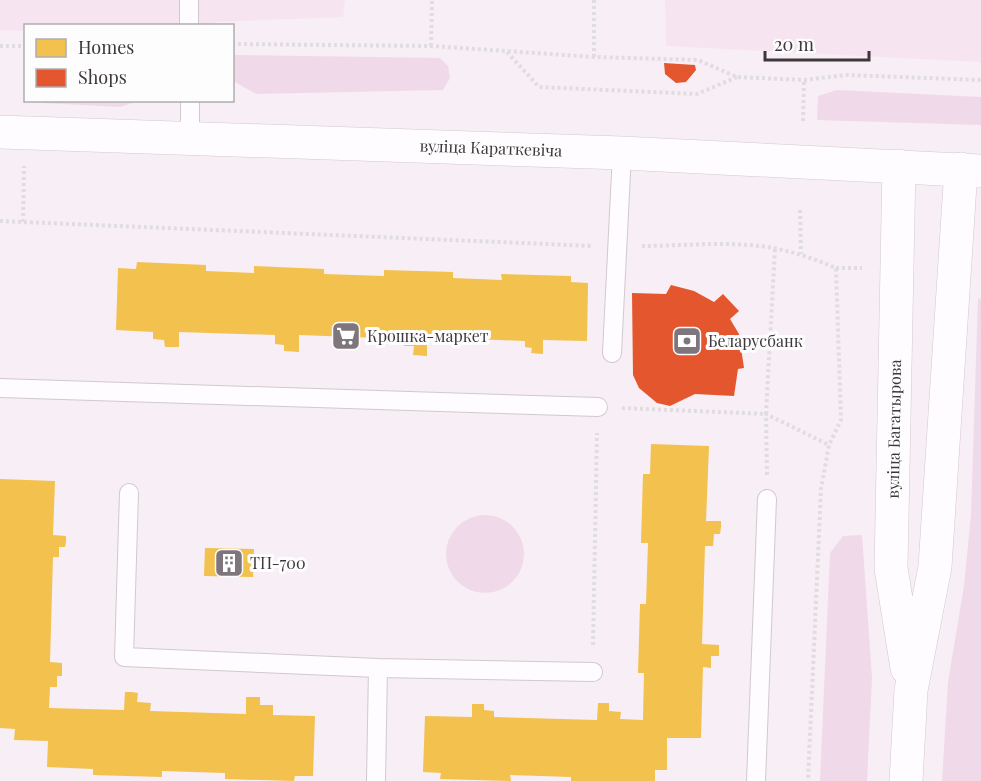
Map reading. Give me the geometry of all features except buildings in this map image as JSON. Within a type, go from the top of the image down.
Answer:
[{"type":"street","name":"вуліца Караткевіча","points":[[0,132],[622,153],[971,170]]},
{"type":"street","name":"вуліца Багатырова","points":[[899,166],[891,568],[911,690]]},
{"type":"street","name":"вуліца Багатырова","points":[[906,781],[911,690],[935,567],[971,170]]},
{"type":"lane","points":[[189,0],[189,24]]},
{"type":"lane","points":[[190,102],[190,137]]},
{"type":"lane","points":[[612,353],[622,153]]},
{"type":"lane","points":[[0,388],[598,407]]},
{"type":"lane","points":[[129,493],[124,657],[378,668],[593,672]]},
{"type":"lane","points":[[756,781],[767,499]]},
{"type":"lane","points":[[376,781],[378,668]]},
{"type":"path","points":[[431,46],[432,0]]},
{"type":"path","points":[[594,0],[594,57]]},
{"type":"path","points":[[234,44],[431,46],[594,57],[698,60],[737,77],[804,80],[846,75],[981,80]]},
{"type":"path","points":[[0,46],[24,46]]},
{"type":"path","points":[[507,51],[538,87],[697,94],[737,77]]},
{"type":"path","points":[[803,121],[804,80]]},
{"type":"path","points":[[23,222],[25,160]]},
{"type":"path","points":[[800,210],[801,254]]},
{"type":"path","points":[[0,221],[617,247],[723,245],[775,248],[801,254],[836,268],[868,268]]},
{"type":"path","points":[[767,499],[766,414],[775,248]]},
{"type":"path","points":[[808,781],[821,489],[829,445],[841,420],[836,268]]},
{"type":"path","points":[[593,672],[598,407],[766,414],[829,445]]},
{"type":"shaded area","points":[[0,0],[345,0],[343,17],[215,22],[215,24],[24,24],[24,31],[0,30]]},
{"type":"shaded area","points":[[665,0],[981,0],[981,62],[666,46]]},
{"type":"shaded area","points":[[234,55],[440,58],[448,66],[450,78],[443,90],[256,94],[234,82]]},
{"type":"shaded area","points":[[837,90],[981,97],[981,125],[817,120],[818,96]]},
{"type":"shaded area","points":[[43,102],[135,102],[120,107]]},
{"type":"shaded area","points":[[978,298],[981,300],[981,781],[942,781],[948,682],[964,586],[971,515]]},
{"type":"shaded area","points":[[485,515],[500,518],[513,526],[521,539],[524,554],[521,569],[513,582],[500,590],[485,593],[470,590],[457,582],[449,569],[446,554],[449,539],[457,526],[470,518]]},
{"type":"shaded area","points":[[862,535],[872,678],[867,781],[820,781],[830,553],[843,536]]},
{"type":"place","name":"Крошка-маркет","points":[[346,336]]},
{"type":"place","name":"Беларусбанк","points":[[687,341]]},
{"type":"place","name":"ТП-700","points":[[229,563]]}]
